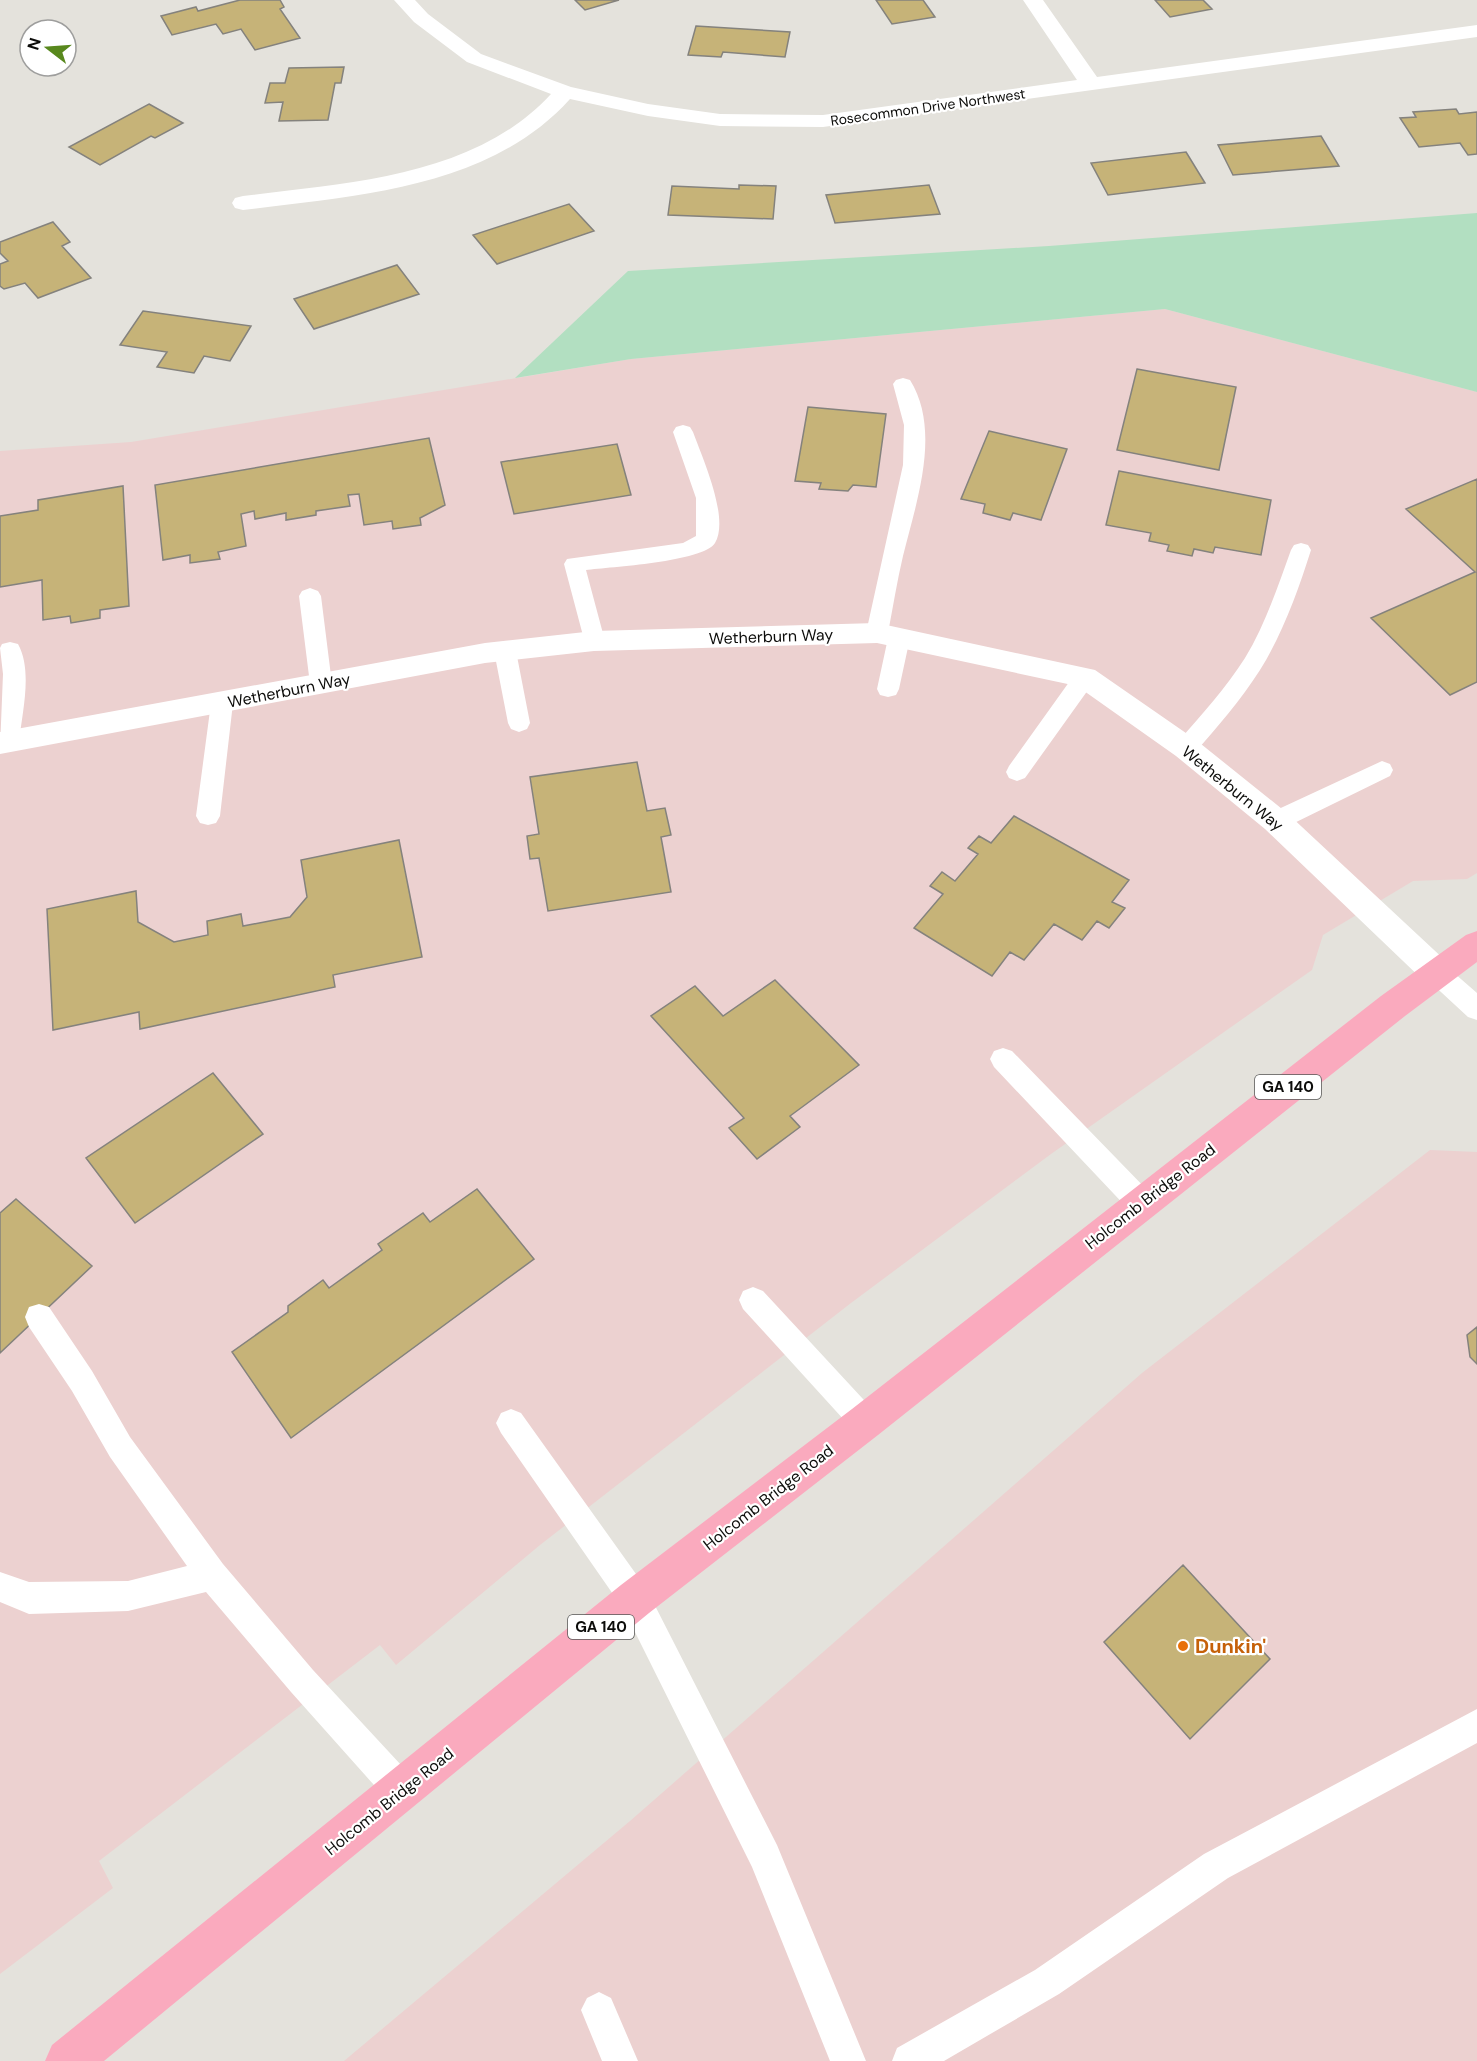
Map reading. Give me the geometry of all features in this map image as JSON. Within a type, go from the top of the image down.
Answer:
[{"type":"main road","name":"Holcomb Bridge Road","points":[[68,2061],[635,1599],[865,1422],[1141,1203],[1477,944]]},
{"type":"street","name":"Rosecommon Drive Northwest","points":[[404,0],[421,18],[474,58],[565,92],[648,110],[720,120],[823,121],[1477,31]]},
{"type":"street","points":[[1033,0],[1091,84]]},
{"type":"street","points":[[243,203],[409,178],[479,157],[530,126],[565,92]]},
{"type":"street","name":"Wetherburn Way","points":[[4,743],[506,651],[594,641],[888,635],[1085,677],[1186,748],[1276,821],[1437,973]]},
{"type":"lane","points":[[888,689],[888,635],[895,546],[914,469],[916,429],[903,384]]},
{"type":"lane","points":[[594,641],[574,564],[687,550],[706,540],[710,522],[708,500],[683,432]]},
{"type":"lane","points":[[1186,748],[1223,704],[1258,653],[1293,575],[1301,550]]},
{"type":"lane","points":[[310,596],[321,684]]},
{"type":"lane","points":[[4,743],[14,674],[10,650]]},
{"type":"lane","points":[[506,651],[519,723]]},
{"type":"lane","points":[[1017,772],[1085,677]]},
{"type":"lane","points":[[208,816],[222,703]]},
{"type":"lane","points":[[1276,821],[1382,770]]},
{"type":"lane","points":[[1437,973],[1477,1009]]},
{"type":"lane","points":[[1003,1059],[1141,1203]]},
{"type":"lane","points":[[753,1300],[865,1422]]},
{"type":"lane","points":[[39,1317],[82,1381],[120,1447],[212,1575],[302,1681],[402,1791]]},
{"type":"lane","points":[[511,1423],[635,1599],[765,1857],[848,2061]]},
{"type":"lane","points":[[0,1587],[29,1598],[128,1596],[212,1575]]},
{"type":"lane","points":[[910,2061],[1047,1982],[1216,1866],[1477,1725]]},
{"type":"lane","points":[[599,2010],[620,2061]]},
{"type":"shaded area","points":[[1165,309],[1477,392],[1477,873],[1467,879],[1413,881],[1323,935],[1312,970],[1051,1154],[851,1303],[540,1545],[396,1665],[380,1645],[99,1861],[113,1888],[0,1974],[0,451],[131,442],[631,359]]},
{"type":"shaded area","points":[[1430,1150],[1477,1152],[1477,2061],[344,2061],[630,1821],[1142,1373]]},
{"type":"green space","points":[[1477,213],[1477,392],[1165,309],[631,359],[515,378],[628,271],[1049,246]]},
{"type":"building","points":[[240,0],[280,0],[284,7],[280,9],[300,38],[255,50],[241,29],[223,34],[216,24],[172,35],[161,16],[196,7],[198,11]]},
{"type":"building","points":[[575,0],[619,0],[585,10]]},
{"type":"building","points":[[876,0],[923,0],[935,17],[892,24]]},
{"type":"building","points":[[1155,0],[1203,0],[1212,9],[1170,17]]},
{"type":"building","points":[[696,26],[790,32],[785,57],[723,52],[721,57],[688,55]]},
{"type":"building","points":[[344,67],[341,83],[335,83],[328,120],[279,121],[283,102],[265,103],[270,83],[285,83],[289,68]]},
{"type":"building","points":[[149,104],[183,123],[155,138],[151,136],[100,165],[69,147]]},
{"type":"building","points":[[1456,109],[1459,114],[1477,112],[1477,154],[1468,155],[1460,143],[1419,147],[1400,118],[1416,117],[1413,112]]},
{"type":"building","points":[[1321,136],[1339,166],[1233,175],[1218,145]]},
{"type":"building","points":[[1186,152],[1205,183],[1108,195],[1091,163]]},
{"type":"building","points":[[739,185],[776,186],[773,219],[668,215],[672,186],[739,189]]},
{"type":"building","points":[[929,185],[940,214],[835,223],[826,195]]},
{"type":"building","points":[[569,204],[594,231],[497,264],[473,235]]},
{"type":"building","points":[[53,222],[70,242],[62,246],[91,278],[38,298],[25,283],[4,289],[0,286],[0,264],[8,261],[0,253],[0,242]]},
{"type":"building","points":[[397,265],[419,294],[314,329],[294,299]]},
{"type":"building","points":[[143,311],[251,326],[230,361],[204,356],[194,373],[157,367],[167,352],[120,345]]},
{"type":"building","points":[[1137,369],[1236,387],[1219,470],[1117,450]]},
{"type":"building","points":[[808,407],[886,414],[876,487],[853,485],[848,491],[819,489],[821,483],[795,481]]},
{"type":"building","points":[[989,431],[1067,449],[1041,520],[1013,513],[1010,520],[983,513],[985,504],[961,499]]},
{"type":"building","points":[[429,438],[445,505],[420,518],[421,525],[393,529],[392,521],[364,525],[359,494],[348,495],[350,506],[316,511],[316,515],[286,520],[286,513],[255,519],[254,511],[241,514],[246,546],[218,552],[220,559],[190,563],[190,555],[163,560],[155,485]]},
{"type":"building","points":[[617,444],[631,495],[514,514],[501,462]]},
{"type":"building","points":[[1119,471],[1271,500],[1261,555],[1215,547],[1213,553],[1194,549],[1192,556],[1167,551],[1169,545],[1149,541],[1151,533],[1106,525]]},
{"type":"building","points":[[1477,479],[1477,682],[1450,695],[1371,618],[1475,572],[1406,509]]},
{"type":"building","points":[[123,486],[129,606],[100,610],[100,618],[71,623],[70,616],[43,620],[42,580],[0,587],[0,516],[38,510],[38,500]]},
{"type":"building","points":[[637,762],[647,811],[665,808],[671,835],[661,837],[671,892],[548,911],[539,858],[530,859],[527,836],[539,834],[530,777]]},
{"type":"building","points":[[1014,816],[1129,880],[1112,902],[1125,908],[1109,928],[1097,921],[1082,940],[1054,924],[1024,960],[1010,952],[992,976],[914,928],[943,894],[930,886],[942,872],[955,881],[978,854],[968,848],[979,836],[991,843]]},
{"type":"building","points":[[399,840],[422,957],[333,975],[335,987],[140,1029],[139,1012],[53,1030],[47,909],[136,891],[138,922],[174,942],[208,935],[207,921],[241,914],[243,926],[290,917],[307,897],[301,860]]},
{"type":"building","points":[[775,980],[859,1065],[790,1116],[800,1127],[757,1159],[729,1128],[744,1118],[651,1016],[695,986],[723,1016]]},
{"type":"building","points":[[213,1073],[263,1134],[135,1223],[86,1158]]},
{"type":"building","points":[[477,1189],[534,1259],[291,1438],[232,1352],[288,1312],[288,1306],[323,1280],[329,1288],[382,1250],[378,1244],[423,1213],[430,1222]]},
{"type":"building","points":[[16,1199],[92,1266],[0,1353],[0,1213]]},
{"type":"building","points":[[1477,1327],[1477,1364],[1470,1357],[1467,1335]]},
{"type":"building","points":[[1183,1565],[1270,1659],[1190,1739],[1104,1642]]},
{"type":"place","name":"Dunkin'","points":[[1183,1646]]}]
